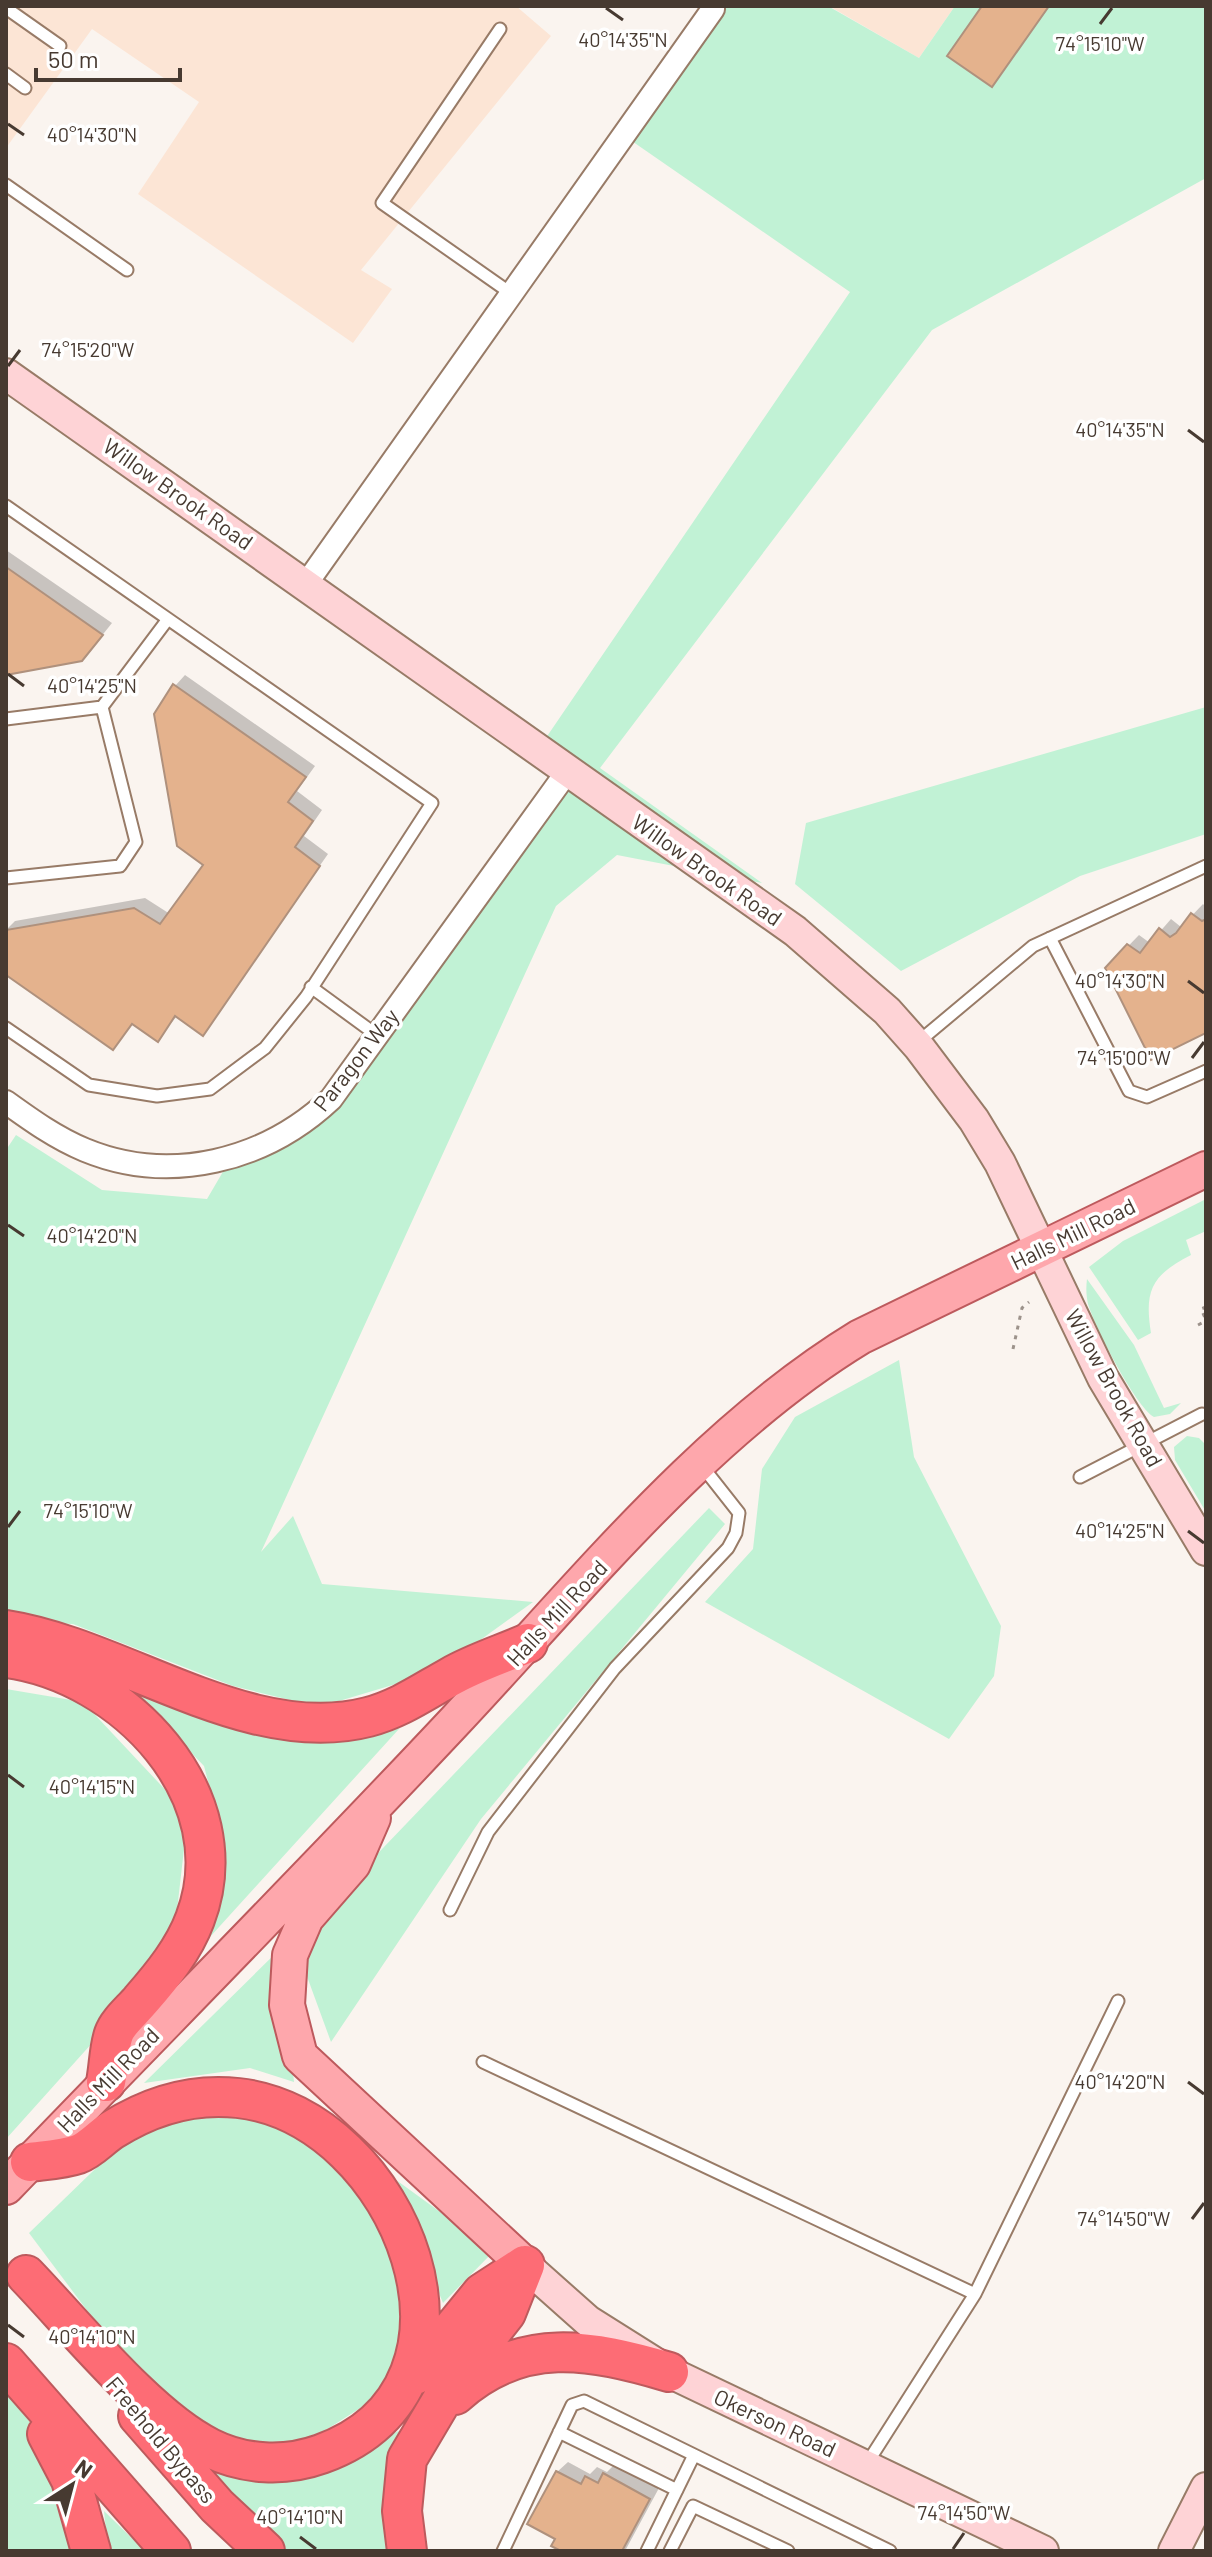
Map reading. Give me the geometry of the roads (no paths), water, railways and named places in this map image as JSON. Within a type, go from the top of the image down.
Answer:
[{"type":"highway","points":[[6,1630],[62,1642],[249,1712],[319,1722],[369,1717],[395,1707],[451,1676],[528,1643]]},
{"type":"highway","points":[[6,1658],[56,1669],[82,1680],[123,1706],[155,1737],[173,1762],[198,1819],[206,1869],[195,1921],[155,1984],[115,2031],[106,2082]]},
{"type":"highway","points":[[18,2175],[68,2144],[178,2101],[216,2097],[250,2100],[283,2110],[327,2136],[371,2180],[388,2205],[406,2241],[418,2281],[422,2305],[417,2351],[402,2388],[383,2413]]},
{"type":"highway","points":[[16,2261],[170,2421],[221,2453],[268,2463],[315,2456],[343,2444],[383,2413],[482,2293],[525,2265]]},
{"type":"highway","name":"Freehold Bypass","points":[[16,2261],[170,2455],[265,2551]]},
{"type":"highway","points":[[407,2551],[402,2511],[407,2459],[455,2378],[506,2313],[525,2265]]},
{"type":"highway","points":[[429,2418],[470,2382],[526,2353],[580,2351],[669,2372]]},
{"type":"highway","points":[[12,2371],[71,2480],[91,2551]]},
{"type":"highway","points":[[12,2371],[171,2551]]},
{"type":"main road","name":"Halls Mill Road","points":[[68,2144],[106,2082],[383,1796],[699,1462],[792,1383],[839,1350],[909,1311],[1206,1169]]},
{"type":"main road","points":[[383,1796],[353,1864],[311,1911],[290,1955],[287,2005],[300,2056],[525,2265]]},
{"type":"street","points":[[306,584],[714,8]]},
{"type":"street","name":"Willow Brook Road","points":[[6,374],[819,949],[855,980],[917,1044],[966,1108],[1000,1163],[1103,1378],[1206,1550]]},
{"type":"street","name":"Paragon Way","points":[[6,1102],[58,1137],[112,1159],[159,1166],[214,1162],[270,1143],[302,1124],[331,1099],[567,772]]},
{"type":"street","name":"Okerson Road","points":[[525,2265],[588,2321],[669,2372],[1043,2551]]},
{"type":"street","points":[[1174,2551],[1206,2488]]},
{"type":"lane","points":[[6,8],[60,46]]},
{"type":"lane","points":[[500,29],[382,203],[512,294]]},
{"type":"lane","points":[[6,74],[25,88]]},
{"type":"lane","points":[[6,185],[127,270]]},
{"type":"lane","points":[[6,506],[432,803],[311,987],[265,1048],[210,1089],[157,1096],[89,1085],[6,1028]]},
{"type":"lane","points":[[6,719],[102,707],[168,619]]},
{"type":"lane","points":[[6,878],[120,866],[136,842],[102,707]]},
{"type":"lane","points":[[917,1044],[1033,946],[1206,866]]},
{"type":"lane","points":[[1050,938],[1129,1091],[1147,1097],[1206,1071]]},
{"type":"lane","points":[[311,987],[378,1036]]},
{"type":"lane","points":[[1080,1477],[1202,1414]]},
{"type":"lane","points":[[450,1910],[488,1832],[615,1668],[728,1548],[739,1513],[699,1462]]},
{"type":"lane","points":[[866,2466],[975,2294],[1118,2001]]},
{"type":"lane","points":[[483,2062],[975,2294]]},
{"type":"lane","points":[[503,2551],[572,2405],[584,2401],[890,2551]]},
{"type":"lane","points":[[559,2432],[677,2490]]},
{"type":"lane","points":[[647,2551],[694,2455]]},
{"type":"lane","points":[[670,2551],[693,2506],[788,2551]]}]
